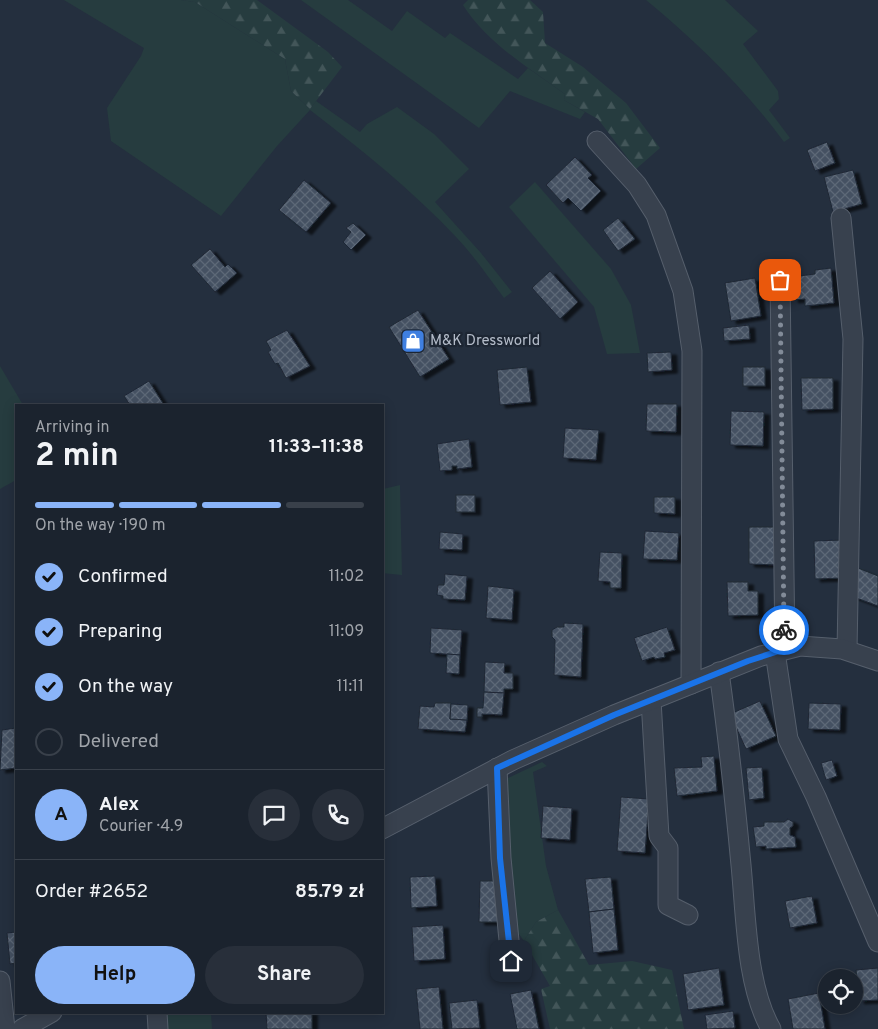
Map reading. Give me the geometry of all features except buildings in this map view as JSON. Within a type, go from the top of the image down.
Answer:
[{"type":"street","points":[[597,140],[637,185],[656,215],[683,291],[692,351],[691,684]]},
{"type":"street","points":[[842,218],[853,339],[848,650]]},
{"type":"street","points":[[780,280],[780,651],[788,739],[820,805],[878,942]]},
{"type":"street","points":[[384,828],[497,768],[651,700],[719,672],[780,651],[800,646],[848,650],[878,661]]},
{"type":"street","points":[[719,672],[731,757],[753,972],[764,1017],[771,1029]]},
{"type":"street","points":[[651,700],[659,836],[668,848],[668,905],[688,915]]},
{"type":"street","points":[[497,768],[500,849],[511,961]]},
{"type":"street","points":[[0,981],[5,1029]]},
{"type":"street","points":[[22,1029],[48,1014]]},
{"type":"street","points":[[157,1014],[158,1029]]},
{"type":"green space","points":[[64,0],[181,0],[195,2],[285,59],[291,91],[310,109],[316,101],[360,132],[367,124],[397,107],[434,134],[469,169],[435,202],[481,253],[512,292],[504,298],[469,252],[440,220],[386,171],[310,110],[277,146],[221,216],[111,141],[107,108],[141,56],[144,48]]},
{"type":"green space","points":[[181,0],[257,0],[328,52],[342,67],[310,109],[291,91],[285,59],[195,2]]},
{"type":"green space","points":[[301,0],[348,0],[392,31],[407,11],[445,38],[450,33],[518,79],[528,68],[565,94],[564,100],[585,112],[580,119],[510,91],[479,128]]},
{"type":"green space","points":[[468,0],[530,0],[543,12],[545,43],[583,67],[626,103],[660,148],[636,169],[598,119],[564,100],[565,94],[510,54],[484,31],[463,5]]},
{"type":"green space","points":[[646,0],[725,0],[758,31],[743,44],[778,91],[779,99],[769,110],[790,138],[784,142],[753,103],[720,67],[684,32]]},
{"type":"green space","points":[[535,182],[611,269],[631,305],[640,353],[607,354],[594,307],[509,207]]},
{"type":"green space","points":[[0,366],[22,404],[15,404],[15,481],[0,489]]},
{"type":"green space","points":[[400,485],[402,575],[384,573],[384,489]]},
{"type":"green space","points":[[542,762],[547,766],[533,772],[546,866],[558,910],[536,922],[524,941],[511,923],[506,779]]},
{"type":"green space","points":[[558,910],[589,965],[632,961],[672,970],[684,1029],[550,1029],[541,989],[550,986],[524,941],[536,922]]},
{"type":"green space","points":[[165,1014],[211,1014],[212,1029],[167,1029]]},
{"type":"way so far","points":[[780,280],[784,630]]},
{"type":"place","name":"M&K Dressworld","points":[[413,341]]},
{"type":"route","points":[[511,961],[500,858],[497,768],[614,715],[719,672],[785,649],[784,630]]}]
